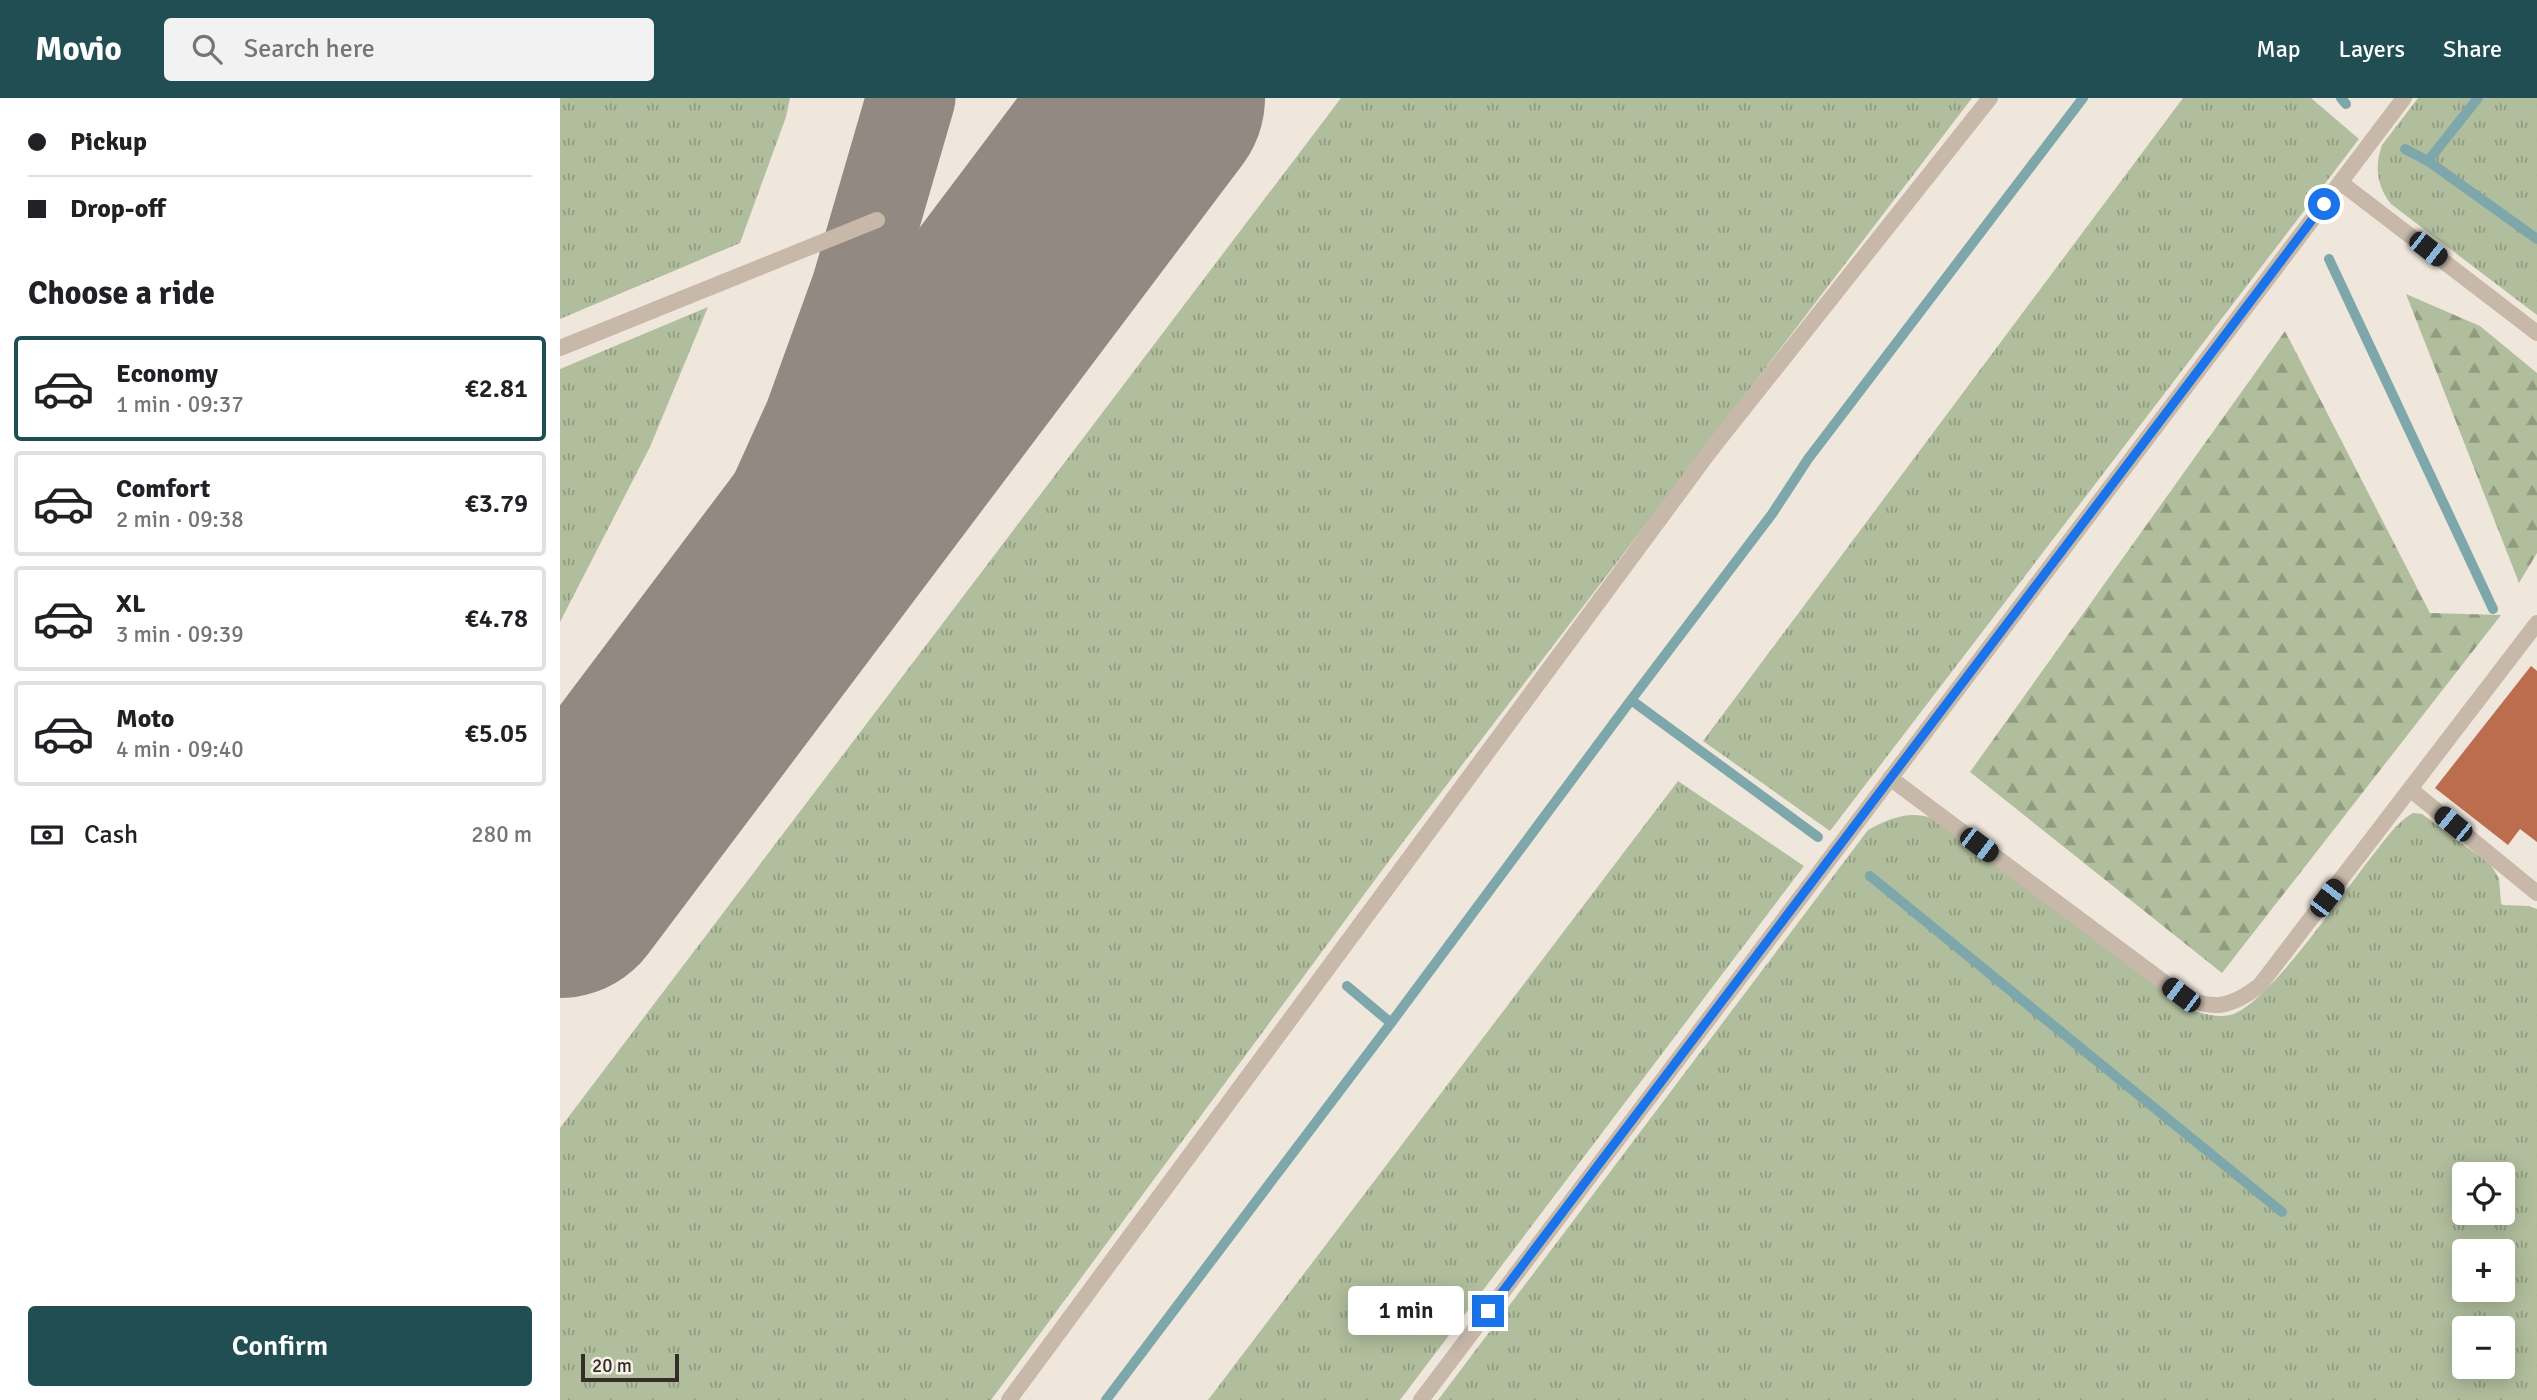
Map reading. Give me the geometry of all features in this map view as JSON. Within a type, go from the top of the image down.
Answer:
[{"type":"lane","points":[[1009,1400],[1710,452],[1990,98]]},
{"type":"lane","points":[[1421,1400],[2404,98]]},
{"type":"lane","points":[[2340,182],[2537,333]]},
{"type":"lane","points":[[560,348],[877,220]]},
{"type":"lane","points":[[1890,778],[2181,995],[2198,1004],[2221,1006],[2242,1000],[2260,985],[2535,631]]},
{"type":"lane","points":[[2410,789],[2537,893]]},
{"type":"green space","points":[[560,98],[790,98],[786,117],[740,243],[560,319]]},
{"type":"green space","points":[[1341,98],[1972,98],[1400,846],[991,1400],[560,1400],[560,1128]]},
{"type":"green space","points":[[2183,98],[2311,98],[2359,139],[1830,831],[1703,741]]},
{"type":"green space","points":[[2418,98],[2537,98],[2537,315],[2391,204],[2386,197],[2378,169],[2382,145]]},
{"type":"green space","points":[[2406,294],[2480,326],[2537,373],[2537,553],[2519,583]]},
{"type":"green space","points":[[708,307],[650,447],[560,622],[560,369]]},
{"type":"green space","points":[[2285,331],[2430,613],[2501,615],[2222,973],[1970,772]]},
{"type":"green space","points":[[1678,781],[1804,866],[1400,1400],[1208,1400]]},
{"type":"green space","points":[[2413,813],[2422,814],[2490,864],[2499,878],[2503,905],[2537,909],[2537,1400],[1438,1400],[1868,830],[1906,815],[1932,818],[2188,1009],[2208,1015],[2225,1016],[2246,1007],[2283,971],[2395,828]]},
{"type":"building","points":[[2531,666],[2537,671],[2537,842],[2520,829],[2508,845],[2435,788]]},
{"type":"waterway","points":[[1631,700],[1772,514],[1808,459],[2083,98]]},
{"type":"waterway","points":[[2341,98],[2346,104]]},
{"type":"waterway","points":[[2428,161],[2478,98]]},
{"type":"waterway","points":[[2405,149],[2428,161],[2537,239]]},
{"type":"waterway","points":[[2329,259],[2493,609]]},
{"type":"waterway","points":[[1347,986],[1391,1023],[1631,700],[1818,837]]},
{"type":"waterway","points":[[1870,876],[2282,1212]]},
{"type":"waterway","points":[[1106,1400],[1391,1023]]},
{"type":"taxiway","points":[[586,854],[752,543],[809,417],[856,287],[911,98]]},
{"type":"runway","points":[[560,888],[1155,98]]},
{"type":"route","points":[[1488,1311],[2324,204]]}]
